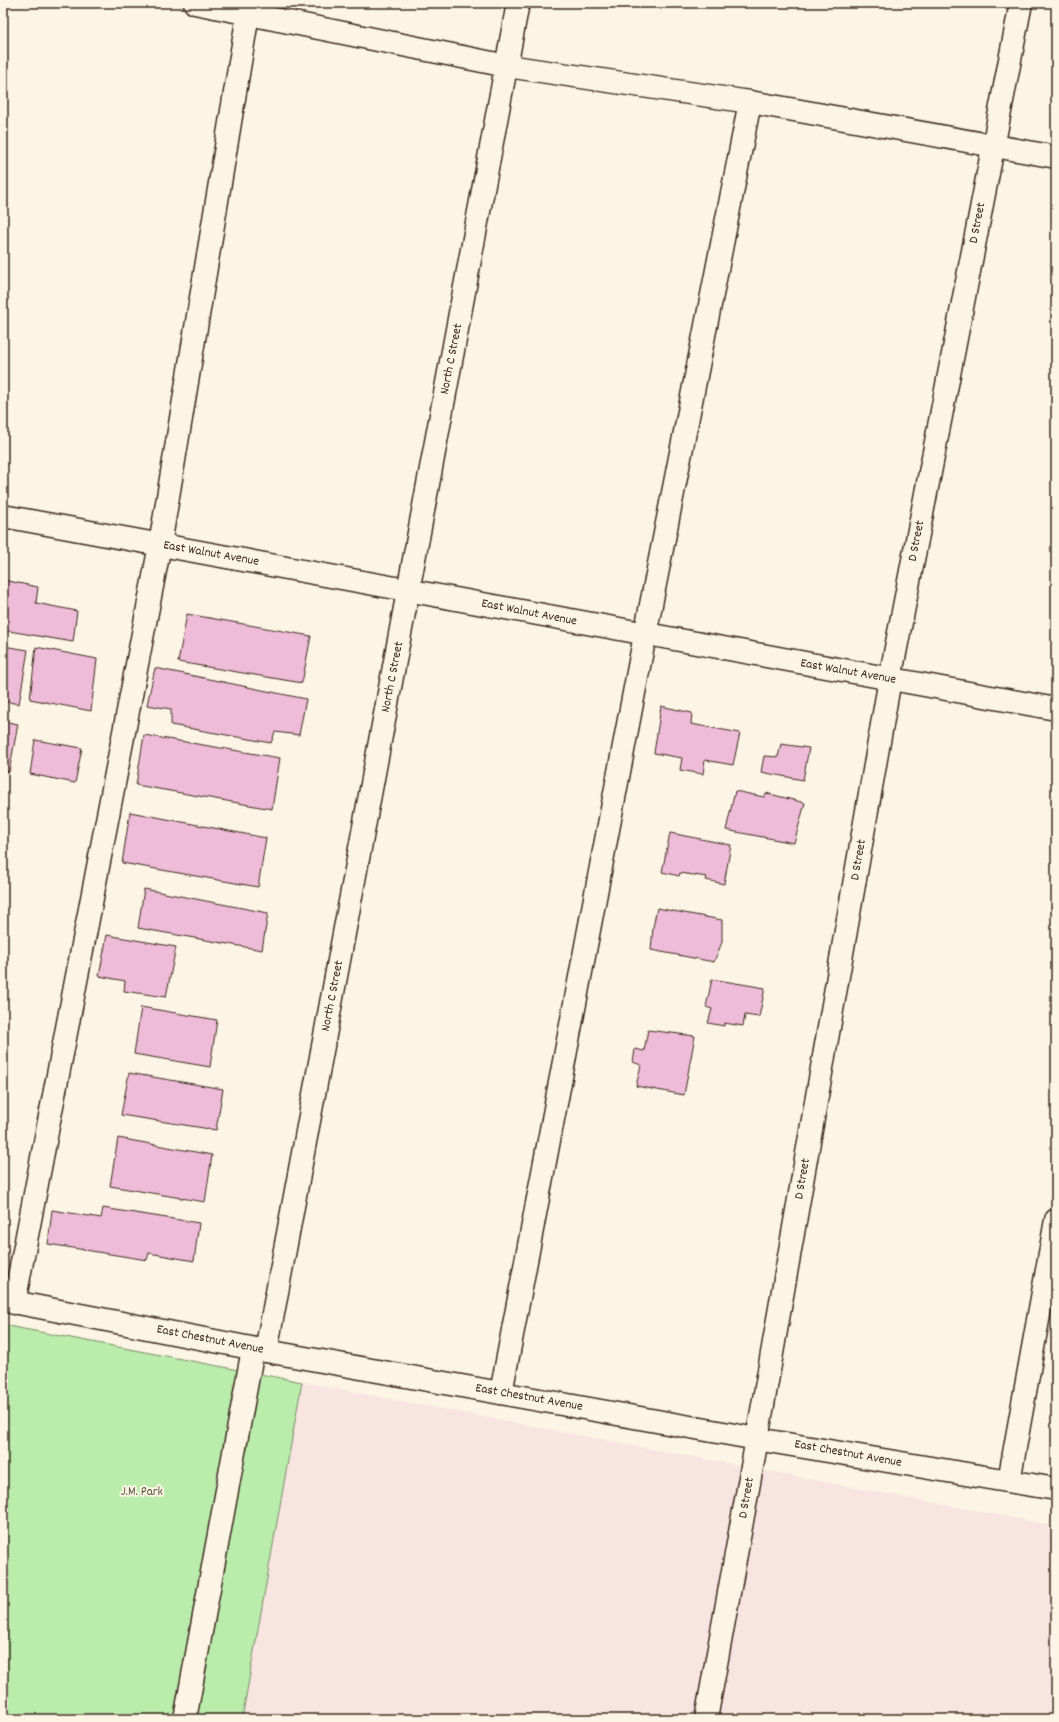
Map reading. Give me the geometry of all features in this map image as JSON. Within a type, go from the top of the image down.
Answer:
[{"type":"street","points":[[195,3],[507,66],[750,102],[1056,157]]},
{"type":"street","name":"North C Street","points":[[185,1719],[409,590],[518,3]]},
{"type":"street","name":"D Street","points":[[706,1719],[758,1438],[890,680],[1021,3]]},
{"type":"street","points":[[8,1301],[160,545],[248,14]]},
{"type":"street","points":[[501,1393],[645,635],[750,102]]},
{"type":"street","name":"East Walnut Avenue","points":[[3,516],[890,680],[1056,709]]},
{"type":"street","points":[[1009,1481],[1056,1220]]},
{"type":"street","name":"East Chestnut Avenue","points":[[8,1301],[259,1350],[1056,1489]]},
{"type":"shaded area","points":[[302,1382],[1056,1526],[1056,1719],[242,1719]]},
{"type":"green space","name":"J.M. Park","points":[[3,1325],[302,1382],[242,1719],[3,1719]]},
{"type":"building","points":[[3,580],[38,587],[36,603],[77,611],[73,642],[3,630]]},
{"type":"building","points":[[187,614],[311,636],[302,683],[178,662]]},
{"type":"building","points":[[3,646],[28,650],[19,704],[3,701]]},
{"type":"building","points":[[36,647],[97,659],[91,711],[30,699]]},
{"type":"building","points":[[155,668],[306,699],[299,735],[275,732],[271,743],[171,725],[171,709],[147,705]]},
{"type":"building","points":[[661,706],[692,713],[691,724],[740,733],[733,765],[705,760],[703,774],[680,770],[682,758],[654,753]]},
{"type":"building","points":[[3,721],[18,724],[9,772],[3,771]]},
{"type":"building","points":[[144,735],[280,758],[272,809],[136,785]]},
{"type":"building","points":[[35,740],[82,748],[75,783],[30,774]]},
{"type":"building","points":[[781,744],[809,748],[803,780],[761,772],[764,756],[778,757]]},
{"type":"building","points":[[735,791],[764,797],[766,793],[805,803],[794,843],[726,830]]},
{"type":"building","points":[[130,812],[266,838],[258,887],[122,863]]},
{"type":"building","points":[[670,833],[731,845],[724,884],[706,880],[707,877],[680,873],[679,876],[662,872]]},
{"type":"building","points":[[144,889],[268,913],[262,950],[138,928]]},
{"type":"building","points":[[657,908],[722,920],[722,942],[714,962],[651,950],[653,927]]},
{"type":"building","points":[[107,935],[176,947],[166,997],[124,991],[125,981],[99,976]]},
{"type":"building","points":[[712,979],[765,988],[759,1017],[745,1015],[743,1026],[724,1023],[724,1026],[708,1023],[712,1009],[706,1007]]},
{"type":"building","points":[[141,1007],[217,1020],[210,1067],[134,1054]]},
{"type":"building","points":[[648,1030],[695,1036],[684,1095],[636,1086],[641,1065],[633,1062],[635,1049],[644,1051]]},
{"type":"building","points":[[129,1073],[223,1089],[216,1130],[121,1115]]},
{"type":"building","points":[[118,1138],[212,1155],[205,1202],[110,1186]]},
{"type":"building","points":[[103,1208],[199,1223],[194,1261],[149,1253],[147,1260],[48,1244],[52,1210],[101,1218]]}]
